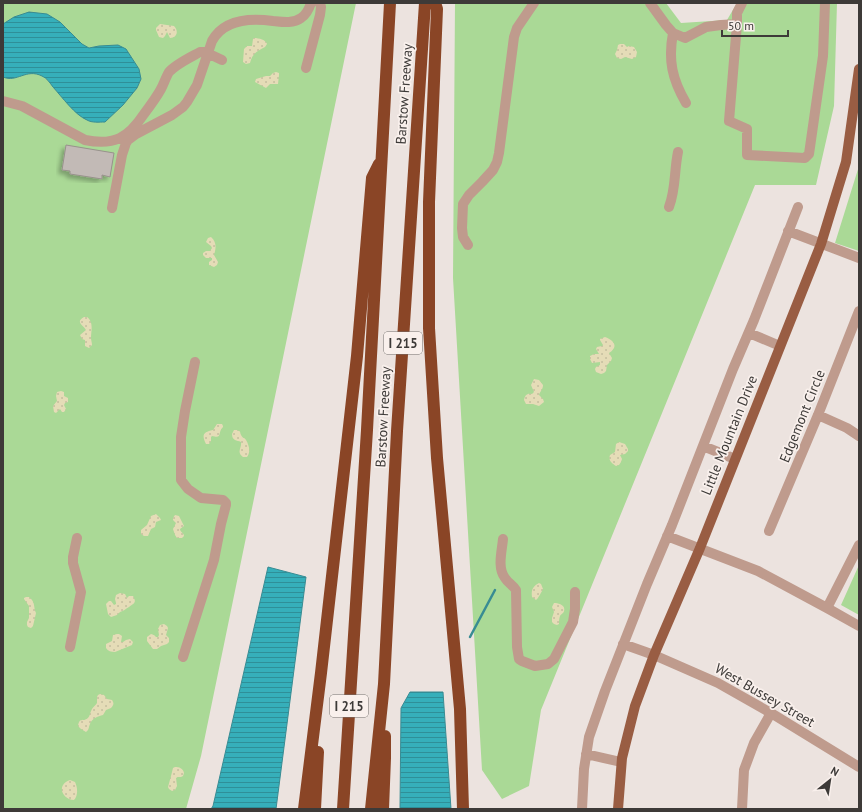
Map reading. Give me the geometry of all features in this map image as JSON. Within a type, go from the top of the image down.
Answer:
[{"type":"highway","name":"Barstow Freeway","points":[[343,809],[367,430],[390,3]]},
{"type":"highway","name":"Barstow Freeway","points":[[371,809],[384,684],[396,438],[425,3]]},
{"type":"highway","points":[[435,3],[437,9],[429,202],[429,328],[437,458],[460,709],[463,809]]},
{"type":"highway","points":[[304,809],[357,356],[372,178],[382,158]]},
{"type":"highway","points":[[315,809],[321,673]]},
{"type":"highway","points":[[383,809],[385,758],[384,684]]},
{"type":"main road","name":"Little Mountain Drive","points":[[618,809],[621,762],[635,706],[654,655],[700,548],[821,244],[846,162],[859,69]]},
{"type":"street","points":[[112,208],[123,151],[126,143],[132,136],[172,115],[183,107],[197,85],[215,36],[220,31],[236,22],[261,20],[293,22],[300,19],[306,13],[311,3]]},
{"type":"street","points":[[306,68],[320,15],[320,3]]},
{"type":"street","points":[[468,245],[463,236],[462,228],[463,204],[469,195],[489,176],[497,162],[514,37],[517,28],[534,3]]},
{"type":"street","points":[[650,3],[673,33],[685,38],[706,27],[737,24]]},
{"type":"street","points":[[742,3],[737,13],[729,121],[747,130],[747,155],[805,158],[809,154],[823,56],[825,3]]},
{"type":"street","points":[[673,33],[671,50],[673,73],[678,90],[686,103]]},
{"type":"street","points":[[3,101],[22,106],[85,140],[93,142],[109,142],[123,136],[136,126],[156,98],[170,71],[174,67],[200,52],[222,60]]},
{"type":"street","points":[[109,142],[123,151]]},
{"type":"street","points":[[669,207],[674,192],[678,152]]},
{"type":"street","points":[[582,809],[584,769],[589,737],[623,644],[749,333],[798,207]]},
{"type":"street","points":[[788,232],[859,258]]},
{"type":"street","name":"Edgemont Circle","points":[[769,531],[818,415],[859,311]]},
{"type":"street","points":[[749,333],[780,346]]},
{"type":"street","points":[[183,658],[214,560],[226,505],[223,500],[201,498],[188,489],[181,480],[181,437],[195,362]]},
{"type":"street","points":[[818,415],[848,428],[859,436]]},
{"type":"street","points":[[703,446],[735,459]]},
{"type":"street","points":[[667,536],[758,571],[859,626]]},
{"type":"street","points":[[70,647],[80,592],[73,564],[77,538]]},
{"type":"street","points":[[502,539],[501,571],[504,578],[516,590],[517,647],[518,656],[522,661],[535,666],[548,664],[554,659],[573,622],[575,592]]},
{"type":"street","points":[[827,608],[859,545]]},
{"type":"street","name":"West Bussey Street","points":[[623,644],[654,655],[718,683],[771,713],[859,767]]},
{"type":"street","points":[[742,809],[744,770],[754,743],[771,713]]},
{"type":"street","points":[[586,754],[621,762]]},
{"type":"green space","points":[[3,3],[356,3],[201,756],[186,809],[3,809]]},
{"type":"green space","points":[[455,3],[666,3],[681,23],[727,20],[737,3],[837,3],[834,106],[816,185],[755,185],[541,710],[529,786],[502,799],[482,770],[453,278]]},
{"type":"green space","points":[[859,166],[859,251],[835,243]]},
{"type":"green space","points":[[859,565],[859,615],[841,605]]},
{"type":"sand","points":[[160,24],[174,26],[177,32],[176,36],[170,38],[167,32],[163,38],[159,37],[156,28]]},
{"type":"sand","points":[[254,38],[265,41],[267,44],[265,47],[257,51],[250,63],[246,64],[243,62],[244,49],[247,46],[252,46]]},
{"type":"sand","points":[[624,44],[627,47],[634,47],[637,52],[636,57],[632,59],[625,57],[621,59],[617,58],[615,54],[618,45]]},
{"type":"sand","points":[[276,72],[279,73],[278,84],[270,84],[266,88],[255,82],[256,79],[270,76]]},
{"type":"sand","points":[[211,237],[215,243],[216,248],[214,255],[218,262],[214,267],[209,265],[212,258],[206,258],[203,255],[203,253],[210,251],[212,248],[206,242],[208,238]]},
{"type":"sand","points":[[87,317],[91,321],[92,345],[89,348],[85,346],[85,340],[82,339],[80,335],[86,330],[80,324],[80,320]]},
{"type":"sand","points":[[605,337],[611,340],[615,346],[609,353],[612,358],[607,365],[606,371],[601,374],[596,372],[595,369],[600,365],[600,362],[592,363],[590,356],[599,354],[596,349],[597,347],[603,345],[600,339]]},
{"type":"sand","points":[[534,379],[539,380],[543,385],[539,395],[544,402],[539,406],[526,404],[524,400],[526,395],[534,392],[531,385]]},
{"type":"sand","points":[[57,392],[64,392],[64,396],[68,398],[68,402],[64,405],[66,409],[64,412],[60,409],[56,413],[54,412],[53,406],[57,401]]},
{"type":"sand","points":[[217,424],[222,424],[223,426],[219,436],[212,436],[209,444],[206,444],[204,434],[213,430]]},
{"type":"sand","points":[[234,430],[240,432],[249,446],[247,457],[243,457],[240,453],[241,442],[233,438],[232,434]]},
{"type":"sand","points":[[619,442],[625,444],[628,451],[625,454],[620,455],[622,459],[621,462],[616,466],[611,462],[610,455],[615,452],[616,444]]},
{"type":"sand","points":[[156,514],[161,520],[156,522],[155,527],[151,529],[148,536],[144,536],[141,534],[141,530],[147,525],[151,516]]},
{"type":"sand","points":[[175,515],[179,516],[184,526],[180,529],[184,535],[182,538],[177,538],[173,529],[176,523],[173,520]]},
{"type":"sand","points":[[539,583],[543,589],[536,600],[532,597],[532,592],[535,585]]},
{"type":"sand","points":[[120,593],[125,594],[127,598],[129,596],[133,596],[135,602],[124,611],[111,617],[108,614],[106,604],[111,601],[114,605],[116,604],[116,595]]},
{"type":"sand","points":[[29,597],[33,601],[36,613],[33,626],[31,628],[27,625],[29,618],[29,606],[24,599]]},
{"type":"sand","points":[[554,603],[558,603],[564,607],[564,612],[560,616],[559,624],[557,625],[552,622],[554,612],[552,607]]},
{"type":"sand","points":[[164,624],[168,628],[166,635],[169,638],[169,642],[157,649],[153,649],[147,641],[147,637],[151,634],[158,637],[158,629],[160,625]]},
{"type":"sand","points":[[117,634],[122,636],[121,642],[130,639],[133,642],[132,645],[115,652],[111,652],[106,648],[106,644],[112,641],[113,635]]},
{"type":"sand","points":[[100,694],[104,695],[107,699],[112,700],[113,705],[111,708],[106,710],[103,715],[97,717],[91,722],[86,732],[78,726],[80,720],[89,717],[92,709],[97,703],[97,697]]},
{"type":"sand","points":[[173,768],[181,768],[184,773],[183,776],[176,778],[177,786],[175,790],[172,791],[168,787]]},
{"type":"sand","points":[[70,780],[75,782],[77,787],[77,794],[74,800],[66,797],[62,792],[63,785]]},
{"type":"water","points":[[29,12],[47,14],[60,22],[82,44],[89,48],[118,45],[126,49],[139,69],[141,79],[137,88],[123,105],[105,122],[91,122],[82,118],[42,76],[36,74],[26,74],[13,78],[3,77],[3,24],[14,17]]},
{"type":"water","points":[[268,567],[306,577],[276,809],[211,809],[213,806]]},
{"type":"water","points":[[410,692],[443,692],[451,809],[400,809],[401,708]]},
{"type":"building","points":[[66,145],[114,153],[110,177],[102,175],[102,179],[70,174],[70,171],[62,170]]},
{"type":"waterway","points":[[470,637],[495,590]]}]
